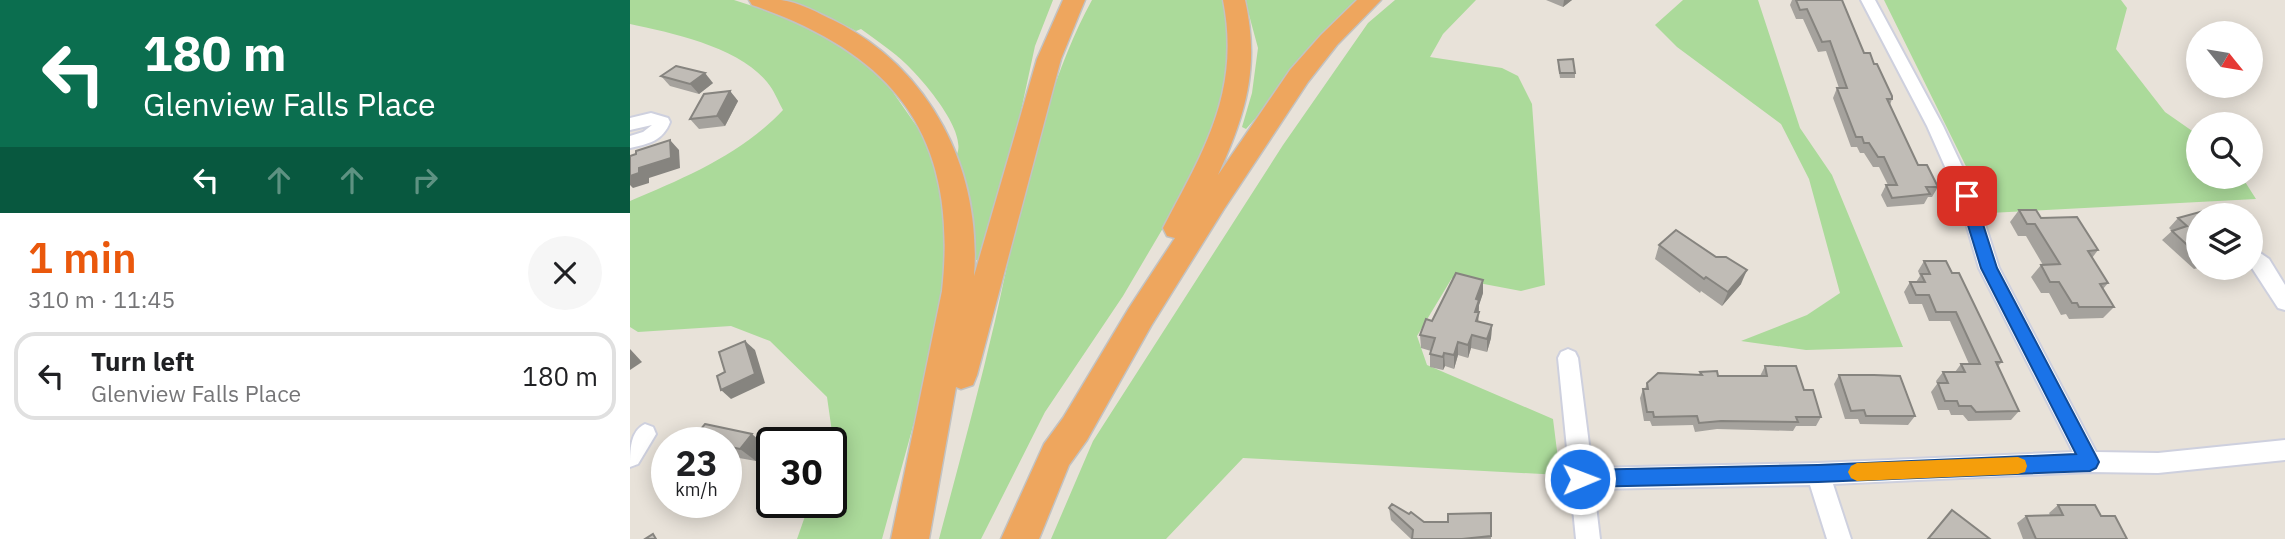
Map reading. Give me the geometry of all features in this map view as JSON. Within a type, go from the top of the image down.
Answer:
[{"type":"highway","points":[[760,0],[842,33],[881,61],[906,85],[926,113],[951,171],[958,212],[960,251],[956,302],[911,539]]},
{"type":"highway","points":[[911,539],[955,396],[1049,59],[1073,0]]},
{"type":"highway","points":[[1056,455],[1060,428],[1166,250],[1225,132],[1241,73],[1243,50],[1234,0]]},
{"type":"highway","points":[[1020,539],[1056,455],[1075,429],[1140,317],[1277,107],[1329,40],[1370,0]]},
{"type":"street","points":[[1868,0],[1935,126],[1967,196],[1989,268],[2090,462]]},
{"type":"street","points":[[630,124],[651,119],[662,122],[660,130],[651,136],[630,142]]},
{"type":"street","points":[[2263,266],[2285,302]]},
{"type":"street","points":[[1568,358],[1588,539]]},
{"type":"street","points":[[630,457],[645,434]]},
{"type":"street","points":[[1580,479],[1818,474],[2090,462],[2158,463],[2285,450]]},
{"type":"street","points":[[1818,474],[1839,539]]},
{"type":"green space","points":[[630,0],[734,0],[804,23],[874,65],[936,154],[951,244],[938,335],[882,539],[797,539],[804,518],[847,518],[847,427],[831,427],[827,397],[770,341],[731,326],[638,332],[630,327],[630,201],[692,174],[731,152],[750,140],[783,110],[767,82],[740,59],[704,43],[630,24]]},
{"type":"green space","points":[[784,0],[1053,0],[1035,46],[1019,120],[982,259],[972,261],[966,187],[957,154],[955,130],[927,86],[905,63],[861,29],[856,31],[811,9]]},
{"type":"green space","points":[[1092,0],[1227,0],[1234,34],[1221,120],[1123,296],[1045,412],[981,539],[939,539],[968,430],[1033,157],[1059,75]]},
{"type":"green space","points":[[1245,0],[1360,0],[1246,129],[1242,127],[1252,93],[1258,48]]},
{"type":"green space","points":[[1395,0],[1476,0],[1443,34],[1430,57],[1502,68],[1518,76],[1532,104],[1545,285],[1521,291],[1452,278],[1417,336],[1427,365],[1553,419],[1560,475],[1243,458],[1166,539],[1051,539],[1093,441],[1283,145],[1368,23]]},
{"type":"green space","points":[[1683,0],[1758,0],[1800,128],[1832,175],[1903,347],[1806,350],[1741,341],[1807,315],[1840,293],[1809,179],[1781,124],[1677,47],[1655,25]]},
{"type":"green space","points":[[1884,0],[2121,0],[2127,8],[2116,49],[2165,112],[2186,127],[2186,189],[2250,189],[2256,199],[1989,213]]},
{"type":"building","points":[[1796,0],[1842,0],[1864,53],[1870,53],[1892,96],[1892,99],[1887,99],[1918,165],[1927,165],[1938,187],[1926,187],[1930,194],[1892,198],[1886,185],[1897,185],[1884,157],[1878,157],[1869,143],[1864,143],[1862,137],[1856,137],[1837,88],[1847,88],[1830,41],[1822,42],[1807,9],[1800,10]]},
{"type":"building","points":[[1573,59],[1575,73],[1560,73],[1558,60]]},
{"type":"building","points":[[676,66],[705,73],[690,84],[661,76]]},
{"type":"building","points":[[730,91],[717,116],[690,119],[704,94]]},
{"type":"building","points":[[670,140],[671,158],[639,168],[639,173],[630,176],[630,156],[636,154],[636,151]]},
{"type":"building","points":[[2019,210],[2036,210],[2041,218],[2077,217],[2098,250],[2088,251],[2108,283],[2100,284],[2114,307],[2079,307],[2077,303],[2072,303],[2059,282],[2050,282],[2041,265],[2060,264],[2035,224],[2027,224]]},
{"type":"building","points":[[2186,216],[2186,225],[2178,218]]},
{"type":"building","points":[[2186,226],[2186,244],[2172,231]]},
{"type":"building","points":[[1676,230],[1716,257],[1726,257],[1747,270],[1728,292],[1706,277],[1704,279],[1659,245]]},
{"type":"building","points":[[1924,261],[1946,261],[1952,273],[1959,273],[2002,362],[1996,362],[2019,411],[1976,412],[1971,406],[1959,406],[1957,401],[1945,401],[1938,383],[1948,383],[1943,372],[1965,372],[1961,364],[1980,364],[1956,312],[1936,312],[1929,295],[1916,295],[1910,282],[1925,282],[1921,274],[1930,274]]},
{"type":"building","points":[[1456,273],[1483,280],[1476,299],[1479,300],[1475,312],[1479,312],[1476,321],[1492,325],[1487,339],[1472,335],[1468,345],[1458,342],[1454,355],[1444,353],[1443,357],[1430,354],[1435,338],[1420,335],[1426,319],[1432,321]]},
{"type":"building","points":[[745,341],[755,374],[721,390],[717,376],[725,372],[719,352]]},
{"type":"building","points":[[1765,366],[1796,366],[1804,390],[1813,390],[1821,417],[1796,417],[1798,422],[1699,423],[1697,416],[1654,417],[1653,412],[1647,412],[1643,389],[1648,389],[1647,383],[1658,373],[1702,375],[1700,372],[1717,371],[1718,376],[1767,376]]},
{"type":"building","points":[[1839,375],[1900,376],[1915,416],[1866,416],[1864,410],[1851,411]]},
{"type":"building","points":[[742,432],[752,434],[742,446]]},
{"type":"building","points":[[1392,504],[1409,514],[1411,512],[1424,522],[1448,522],[1448,514],[1491,513],[1491,536],[1412,539],[1413,530],[1389,508]]},
{"type":"building","points":[[2058,505],[2095,505],[2101,516],[2115,516],[2127,539],[2036,539],[2026,516],[2063,515]]},
{"type":"building","points":[[1952,510],[1990,539],[1928,539]]},
{"type":"slow traffic","points":[[1857,472],[2018,466]]},
{"type":"route","points":[[1580,479],[1818,474],[2090,462],[1989,268],[1967,196]]}]
